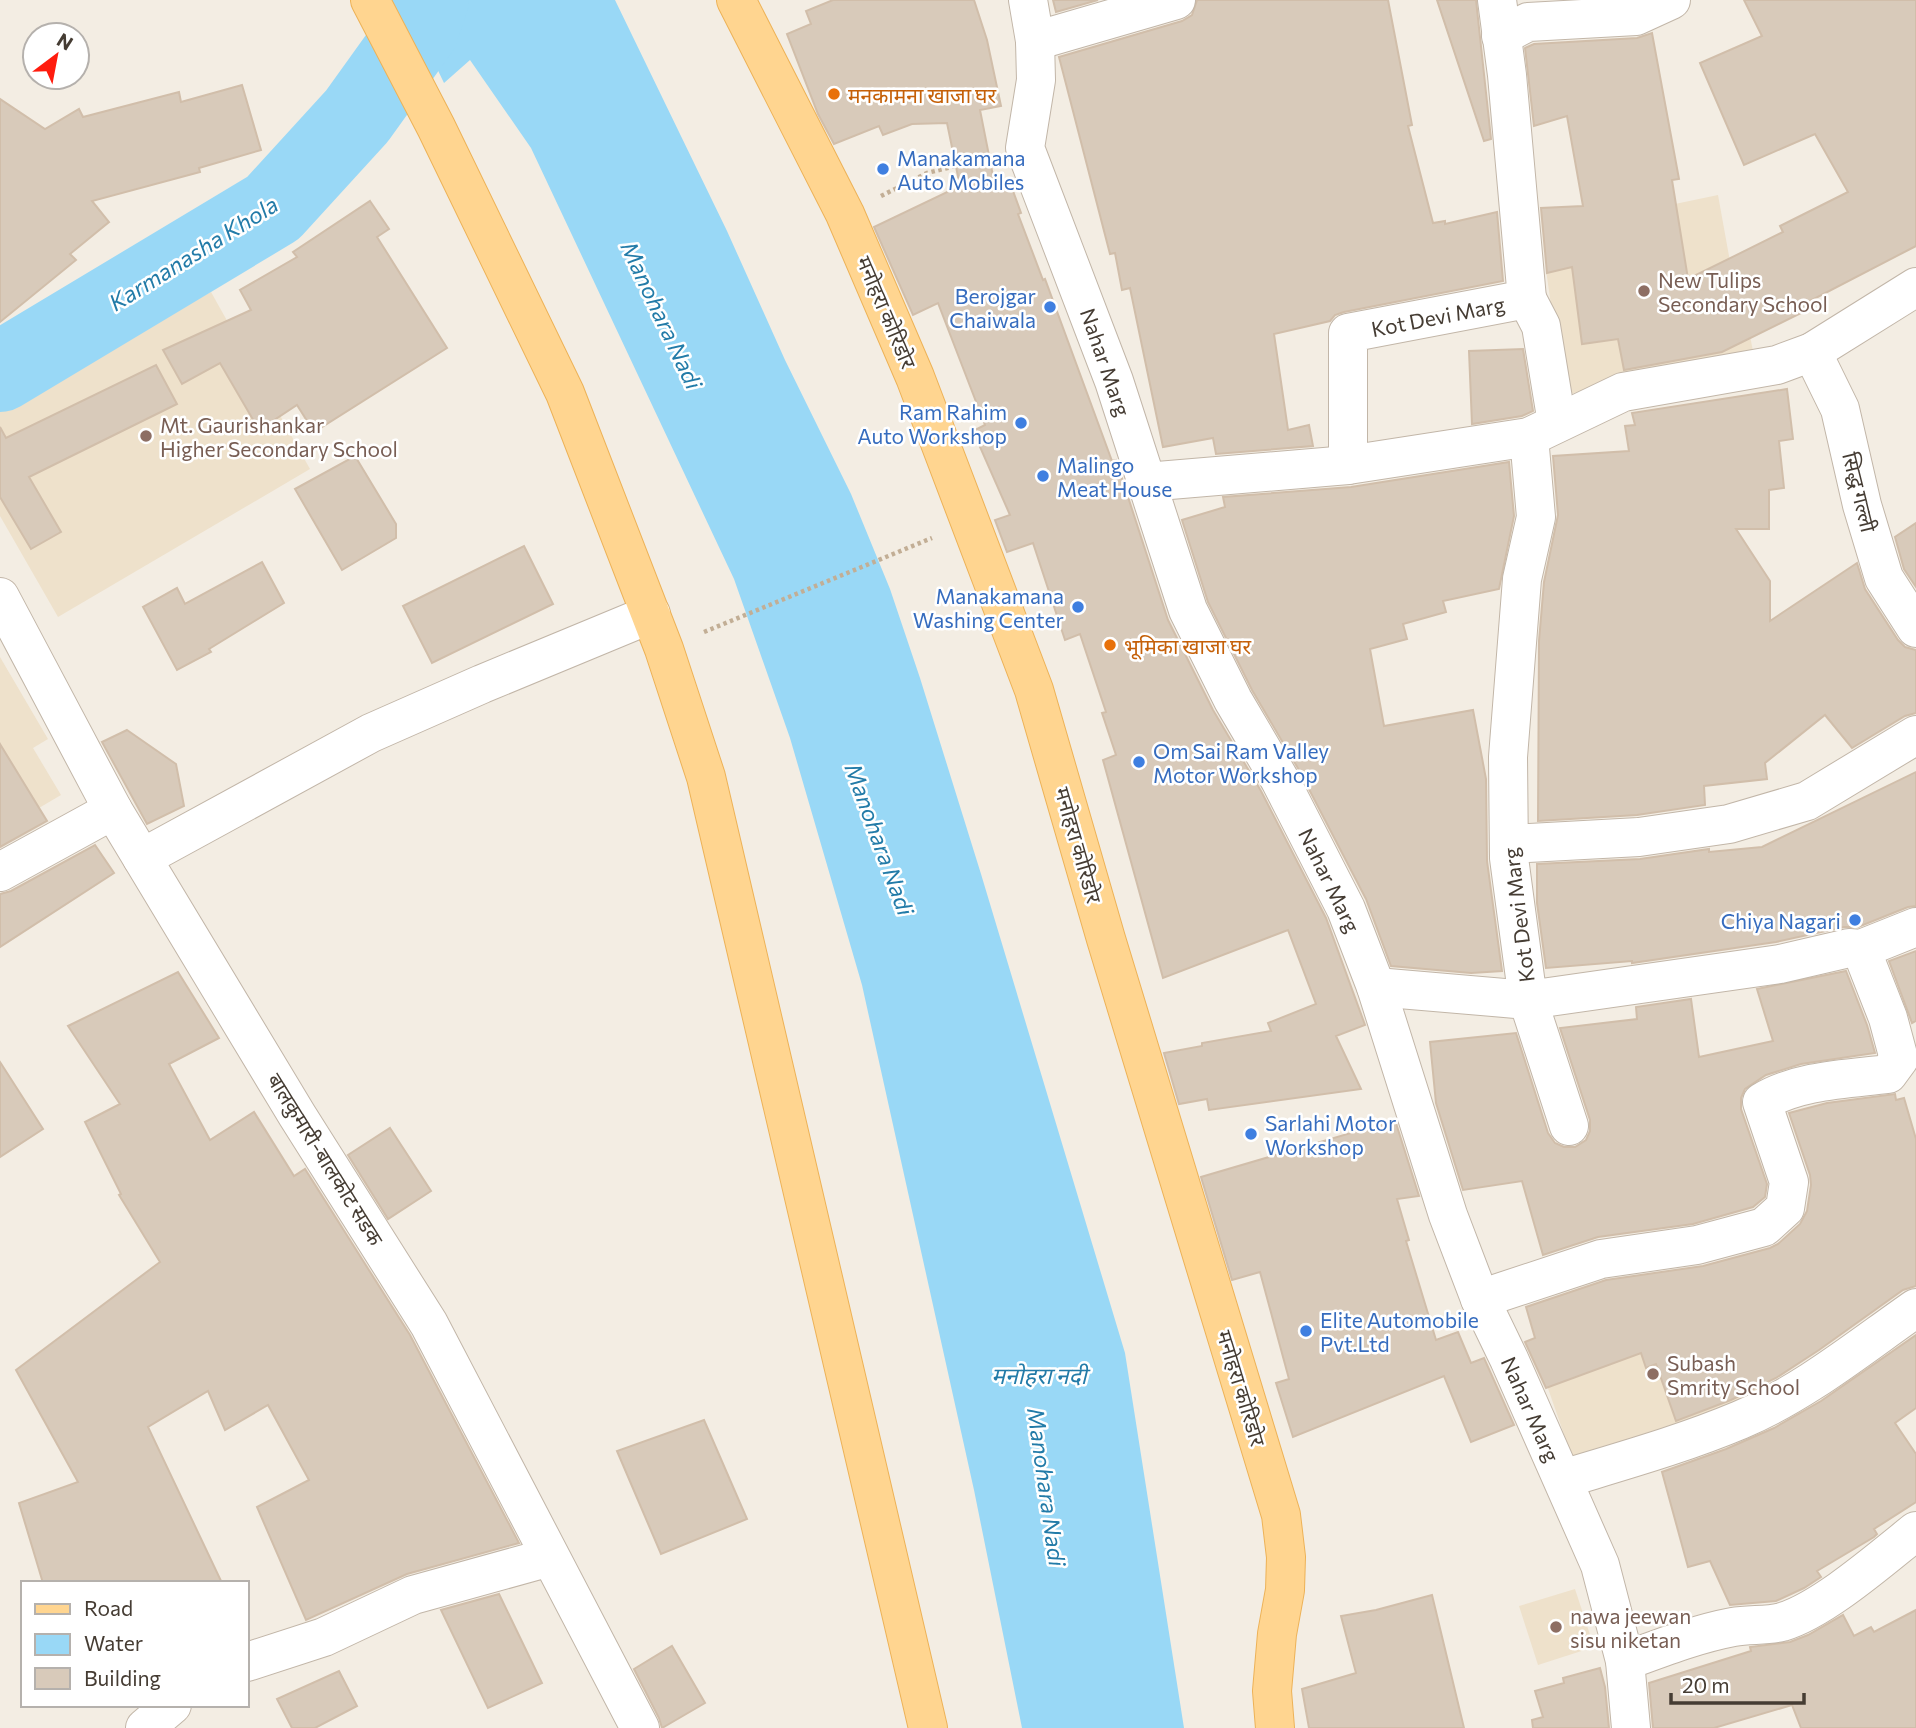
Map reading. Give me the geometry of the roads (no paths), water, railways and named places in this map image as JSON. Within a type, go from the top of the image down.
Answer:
[{"type":"main road","points":[[370,0],[436,127],[565,393],[651,614],[706,777],[928,1728]]},
{"type":"main road","name":"मनोहरा कोरिडोर","points":[[736,0],[845,214],[915,377],[1034,690],[1106,939],[1281,1515],[1286,1557],[1285,1590],[1277,1634],[1272,1691],[1275,1728]]},
{"type":"street","points":[[1028,0],[1035,41],[1176,0]]},
{"type":"street","points":[[1499,18],[1528,22],[1636,16],[1671,0]]},
{"type":"street","name":"Kot Devi Marg","points":[[1499,18],[1507,75],[1527,299],[1541,326],[1543,430],[1536,517],[1522,579],[1508,757],[1509,858],[1528,1000],[1780,964],[1849,948],[1861,949],[1916,927]]},
{"type":"street","name":"Nahar Marg","points":[[1035,41],[1036,80],[1025,148],[1114,381],[1188,610],[1233,700],[1280,780],[1346,909],[1376,987],[1448,1215],[1480,1299],[1600,1565],[1625,1661],[1631,1728]]},
{"type":"street","points":[[1146,482],[1348,465],[1543,430],[1623,392],[1777,365],[1812,352],[1916,287]]},
{"type":"street","name":"Kot Devi Marg","points":[[1348,465],[1348,333],[1527,299]]},
{"type":"street","name":"सिद्ध गल्ली","points":[[1812,352],[1840,409],[1862,505],[1884,578],[1916,628]]},
{"type":"street","name":"बालकुमारी-बालकोट सडक","points":[[0,597],[113,810],[297,1115],[429,1324],[640,1728]]},
{"type":"street","points":[[142,858],[371,733],[651,614]]},
{"type":"street","points":[[1509,844],[1639,837],[1729,824],[1807,801],[1916,735]]},
{"type":"street","points":[[0,872],[113,810]]},
{"type":"street","points":[[1480,1299],[1601,1259],[1697,1245],[1764,1227],[1785,1208],[1789,1182],[1762,1102],[1779,1092],[1818,1083],[1888,1074],[1899,1059],[1888,1018],[1861,949]]},
{"type":"street","points":[[1376,987],[1528,1000],[1569,1126]]},
{"type":"street","points":[[1563,1479],[1666,1448],[1742,1419],[1808,1383],[1916,1308]]},
{"type":"street","points":[[1625,1661],[1697,1635],[1735,1627],[1782,1622],[1818,1604],[1916,1531]]},
{"type":"street","points":[[248,1662],[324,1637],[414,1595],[550,1557]]},
{"type":"street","points":[[145,1728],[170,1707]]},
{"type":"water","name":"मनोहरा नदी","points":[[404,0],[615,0],[851,494],[890,589],[920,678],[1125,1353],[1184,1728],[1022,1728],[974,1490],[862,985],[790,738],[734,579],[531,148],[470,60],[444,83]]},
{"type":"waterway","name":"Karmanasha Khola","points":[[0,372],[273,208],[357,116],[418,31],[429,0]]},
{"type":"place","name":"मनकामना खाजा घर","points":[[834,94]]},
{"type":"place","name":"Manakamana Auto Mobiles","points":[[883,169]]},
{"type":"place","name":"New Tulips Secondary School","points":[[1644,291]]},
{"type":"place","name":"Berojgar Chaiwala","points":[[1050,307]]},
{"type":"place","name":"Ram Rahim Auto Workshop","points":[[1021,423]]},
{"type":"place","name":"Mt. Gaurishankar Higher Secondary School","points":[[146,436]]},
{"type":"place","name":"Malingo Meat House","points":[[1043,476]]},
{"type":"place","name":"Manakamana Washing Center","points":[[1078,607]]},
{"type":"place","name":"भूमिका खाजा घर","points":[[1110,645]]},
{"type":"place","name":"Om Sai Ram Valley Motor Workshop","points":[[1139,762]]},
{"type":"place","name":"Chiya Nagari","points":[[1855,920]]},
{"type":"place","name":"Sarlahi Motor Workshop","points":[[1251,1134]]},
{"type":"place","name":"Elite Automobile Pvt.Ltd","points":[[1306,1331]]},
{"type":"place","name":"Subash Smrity School","points":[[1653,1374]]},
{"type":"place","name":"nawa jeewan sisu niketan","points":[[1556,1627]]},
{"type":"water label","name":"Manohara Nadi","points":[[662,315]]},
{"type":"water label","name":"Manohara Nadi","points":[[880,839]]},
{"type":"water label","name":"Manohara Nadi","points":[[1047,1487]]}]
